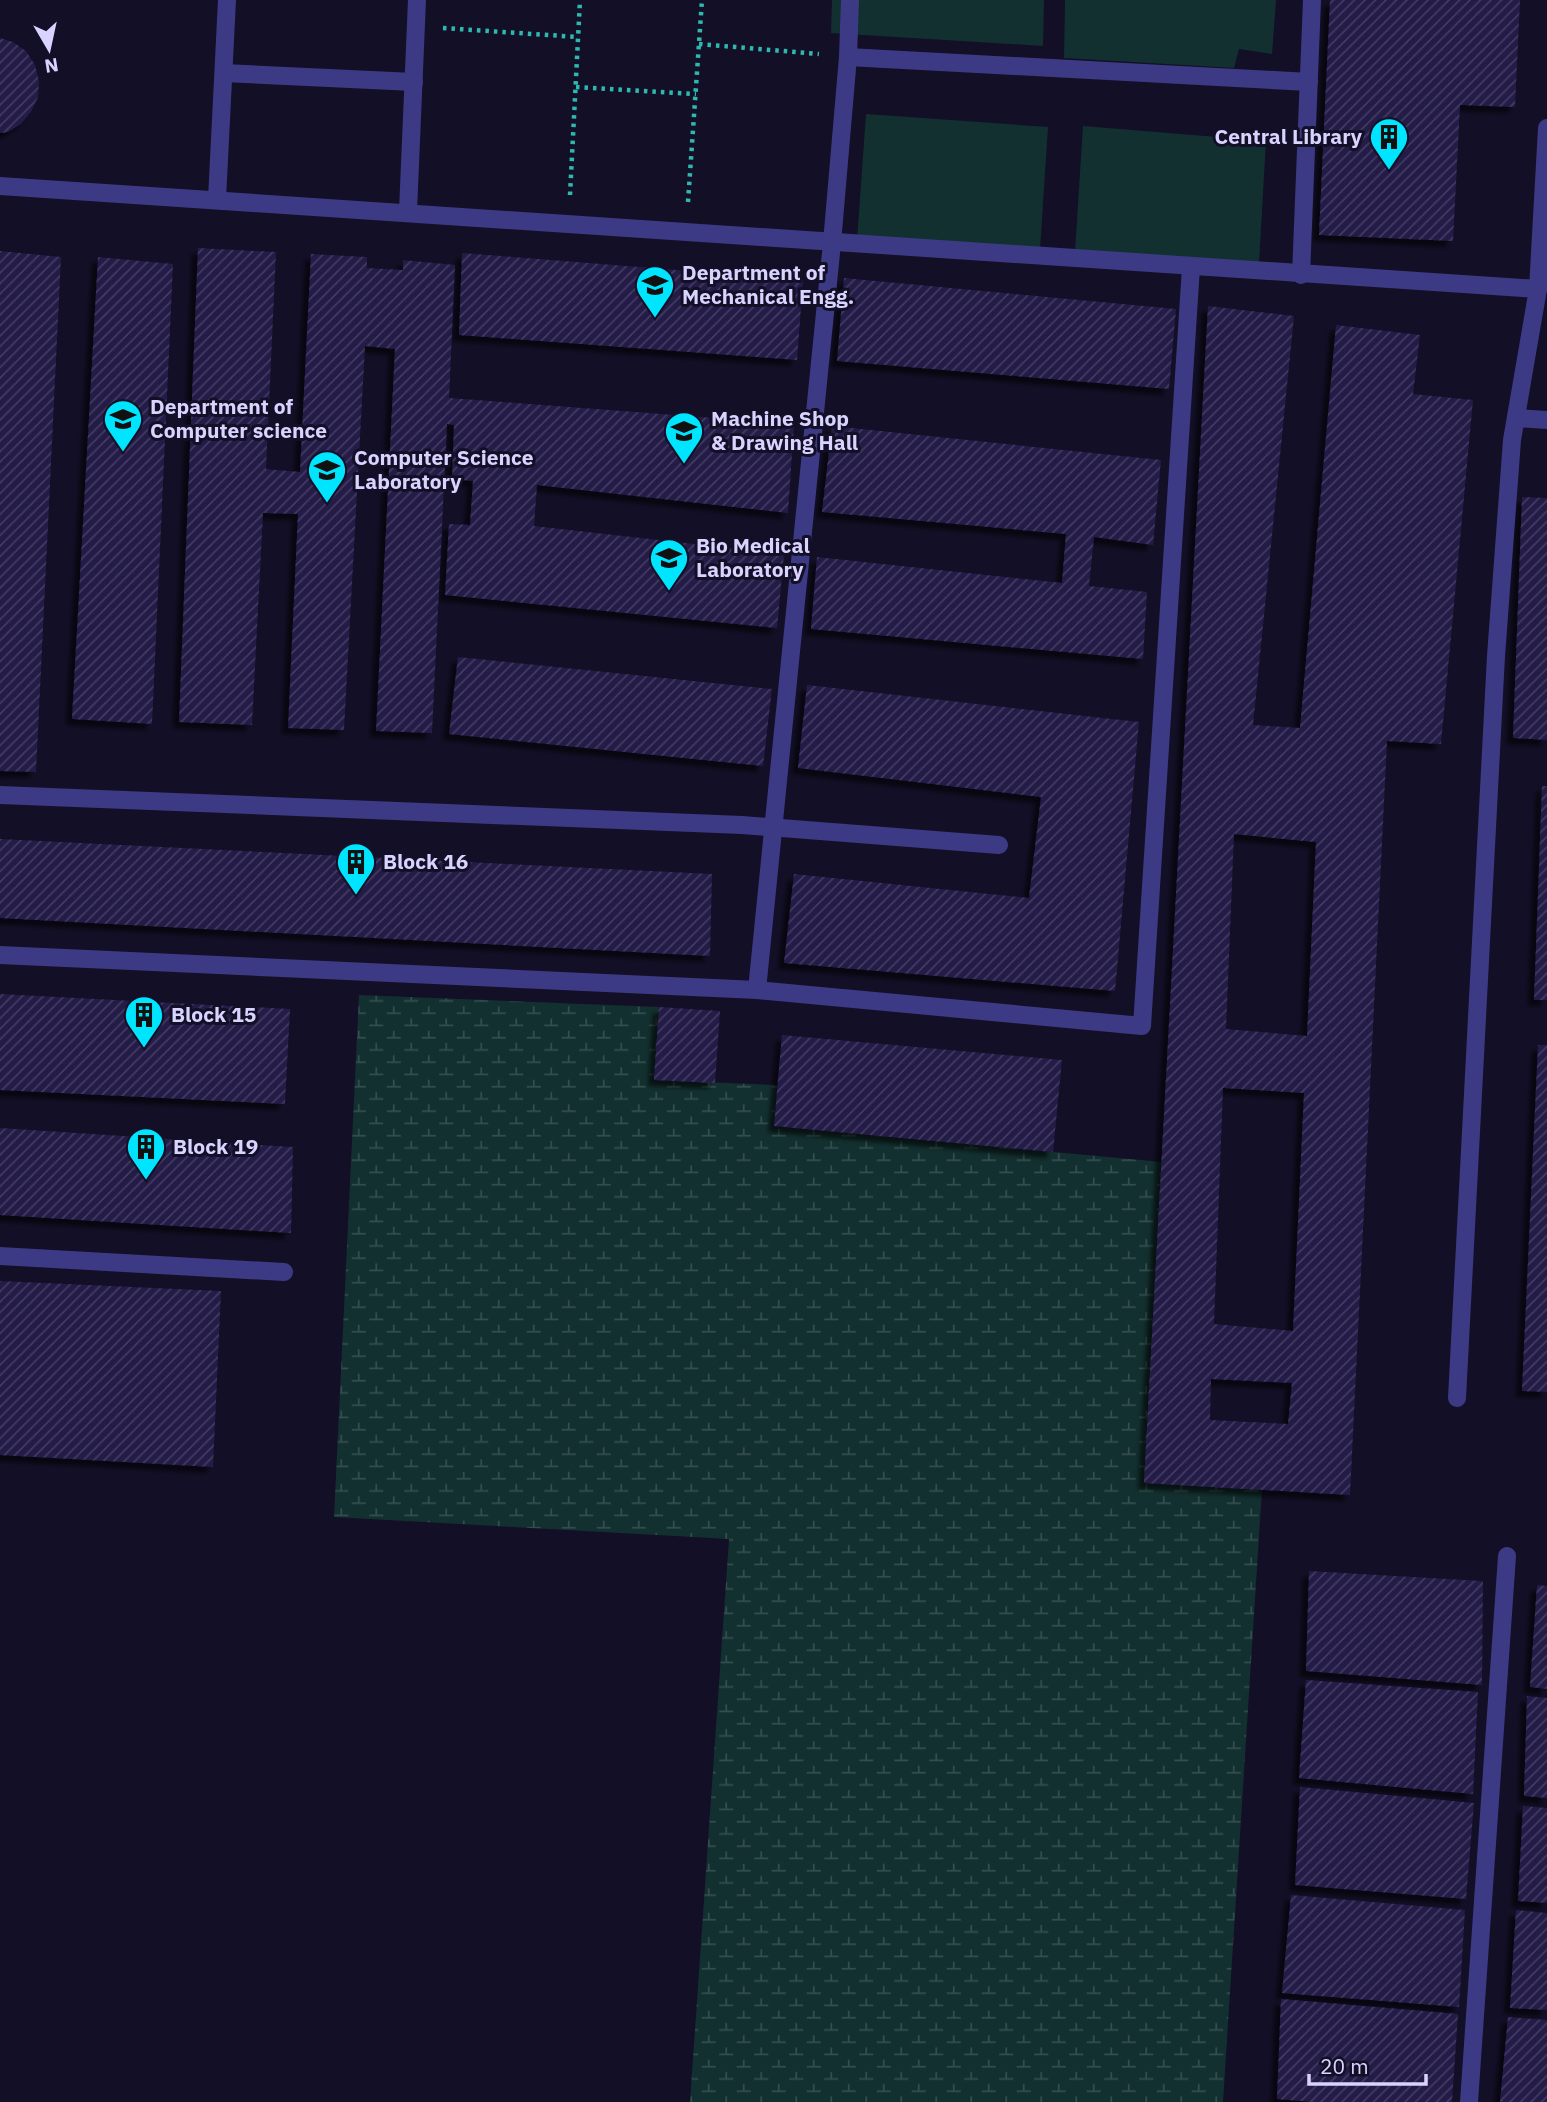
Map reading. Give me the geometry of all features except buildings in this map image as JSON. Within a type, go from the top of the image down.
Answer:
[{"type":"street","points":[[217,199],[227,0]]},
{"type":"street","points":[[408,211],[417,0]]},
{"type":"street","points":[[757,990],[832,243],[848,57],[850,0]]},
{"type":"street","points":[[1301,275],[1312,0]]},
{"type":"street","points":[[848,57],[1309,82]]},
{"type":"street","points":[[224,73],[414,82]]},
{"type":"street","points":[[1458,1398],[1496,656],[1516,418],[1538,289],[1547,128]]},
{"type":"street","points":[[0,186],[408,211],[832,243],[1538,289]]},
{"type":"street","points":[[0,955],[757,990],[1142,1026],[1191,267]]},
{"type":"street","points":[[1516,418],[1547,420]]},
{"type":"street","points":[[0,795],[500,814],[773,828],[999,845]]},
{"type":"street","points":[[0,1256],[284,1272]]},
{"type":"street","points":[[1469,2102],[1507,1556]]},
{"type":"path","points":[[568,223],[580,0]]},
{"type":"path","points":[[687,231],[702,0]]},
{"type":"path","points":[[416,26],[578,37]]},
{"type":"path","points":[[699,44],[848,57]]},
{"type":"path","points":[[576,87],[696,94]]},
{"type":"green space","points":[[832,0],[1044,0],[1043,46],[831,33]]},
{"type":"green space","points":[[1065,0],[1276,0],[1272,54],[1239,49],[1234,68],[1064,58]]},
{"type":"green space","points":[[866,114],[1048,127],[1040,250],[857,240]]},
{"type":"green space","points":[[1083,126],[1266,141],[1259,264],[1075,251]]},
{"type":"green space","points":[[359,995],[659,1007],[655,1080],[777,1085],[774,1126],[1162,1162],[1151,1376],[1262,1489],[1223,2102],[690,2102],[729,1539],[334,1517]]},
{"type":"place","name":"Central Library","points":[[1389,171]]},
{"type":"place","name":"Department of Mechanical Engg.","points":[[655,319]]},
{"type":"place","name":"Department of Computer science","points":[[123,453]]},
{"type":"place","name":"Machine Shop & Drawing Hall","points":[[684,465]]},
{"type":"place","name":"Computer Science Laboratory","points":[[327,504]]},
{"type":"place","name":"Bio Medical Laboratory","points":[[669,592]]},
{"type":"place","name":"Block 16","points":[[356,896]]},
{"type":"place","name":"Block 15","points":[[144,1049]]},
{"type":"place","name":"Block 19","points":[[146,1181]]}]
